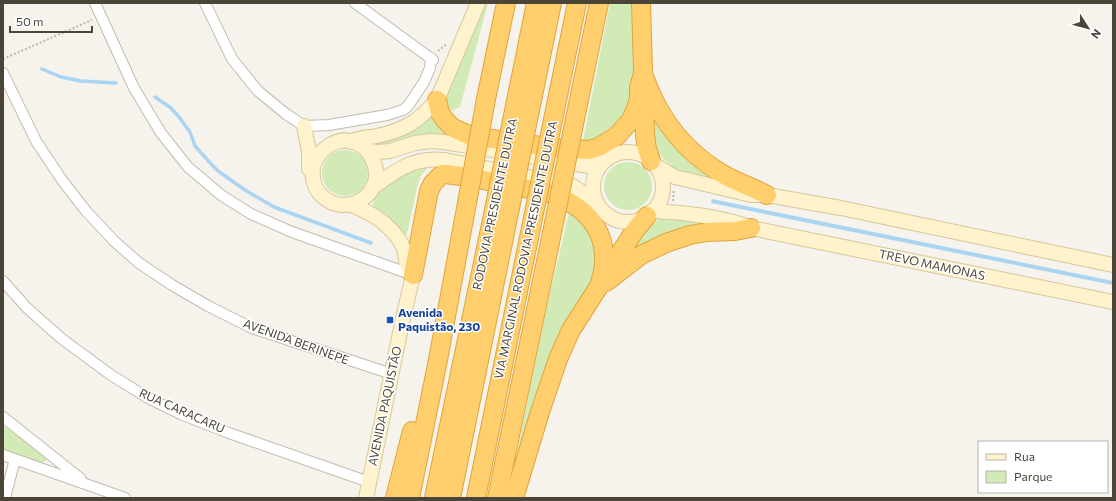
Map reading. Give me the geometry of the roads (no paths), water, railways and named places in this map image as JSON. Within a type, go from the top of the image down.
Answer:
[{"type":"highway","points":[[410,498],[437,365],[486,99],[506,3]]},
{"type":"highway","name":"RODOVIA PRESIDENTE DUTRA","points":[[523,108],[536,3]]},
{"type":"highway","name":"RODOVIA PRESIDENTE DUTRA","points":[[434,498],[501,211],[523,108],[552,3]]},
{"type":"highway","name":"VIA MARGINAL RODOVIA PRESIDENTE DUTRA","points":[[476,498],[577,3]]},
{"type":"highway","points":[[497,498],[599,3]]},
{"type":"highway","points":[[641,3],[645,135],[647,149],[653,164]]},
{"type":"highway","points":[[437,100],[440,113],[445,120],[453,128],[471,136],[589,150],[599,147],[617,136],[631,120],[639,99],[639,87],[643,74]]},
{"type":"highway","points":[[643,74],[655,102],[666,121],[691,151],[726,176],[768,195]]},
{"type":"highway","points":[[413,274],[429,190],[433,183],[442,174],[446,174],[549,193],[561,197],[577,207],[598,229],[604,248],[604,264],[599,287]]},
{"type":"highway","name":"RODOVIA PRESIDENTE DUTRA","points":[[451,498],[501,211]]},
{"type":"highway","points":[[514,498],[540,412],[558,359],[571,330],[635,230],[650,214]]},
{"type":"highway","points":[[599,287],[641,256],[666,243],[690,235],[751,228]]},
{"type":"highway","points":[[394,498],[416,418],[437,365]]},
{"type":"main road","points":[[351,142],[357,138],[376,136],[405,128],[418,120],[437,100],[478,3]]},
{"type":"main road","points":[[304,126],[309,152],[308,167],[317,189],[325,199],[336,204],[350,205],[364,198],[372,188],[376,179],[375,164],[367,150],[361,146],[351,142],[332,144],[321,152],[316,159],[313,177]]},
{"type":"main road","points":[[367,150],[377,152],[390,151],[415,143],[431,141],[590,166],[605,161],[616,154],[631,152],[645,157],[653,164],[674,177],[751,195],[768,195],[841,208],[1113,265]]},
{"type":"main road","points":[[372,188],[397,170],[409,164],[422,160],[445,160],[573,186],[596,202],[605,213],[616,220],[625,222],[634,221],[650,214],[660,200],[662,186],[660,173],[653,164]]},
{"type":"main road","points":[[596,202],[593,185],[599,168],[605,161]]},
{"type":"main road","points":[[350,205],[386,224],[393,232],[404,250],[408,266],[413,274]]},
{"type":"main road","name":"TREVO MAMONAS","points":[[650,214],[667,212],[737,222],[751,228],[1113,302]]},
{"type":"main road","name":"AVENIDA PAQUISTÃO","points":[[366,498],[413,274]]},
{"type":"street","points":[[95,3],[134,88],[161,133],[188,167],[221,196],[251,214],[292,232],[413,274]]},
{"type":"street","points":[[205,3],[232,59],[249,81],[263,96],[304,126],[329,126],[387,115],[403,110],[408,106],[424,82],[430,68],[431,58],[356,3]]},
{"type":"street","name":"AVENIDA BERINEPE","points":[[3,72],[36,141],[62,180],[86,211],[139,263],[172,285],[208,306],[252,328],[392,374]]},
{"type":"street","name":"RUA CARACARU","points":[[3,281],[27,308],[62,339],[111,375],[148,398],[184,415],[369,482]]},
{"type":"street","points":[[3,417],[87,484]]},
{"type":"street","points":[[3,455],[125,498]]},
{"type":"street","points":[[6,498],[15,459]]},
{"type":"water","points":[[712,199],[1113,281],[1113,285],[711,203]]},
{"type":"waterway","points":[[42,69],[61,77],[81,81],[116,83]]},
{"type":"waterway","points":[[155,97],[171,108],[179,117],[190,132],[195,146],[212,165],[245,190],[274,207],[371,243]]},
{"type":"place","name":"Avenida Paquistão, 230","points":[[390,320]]}]
